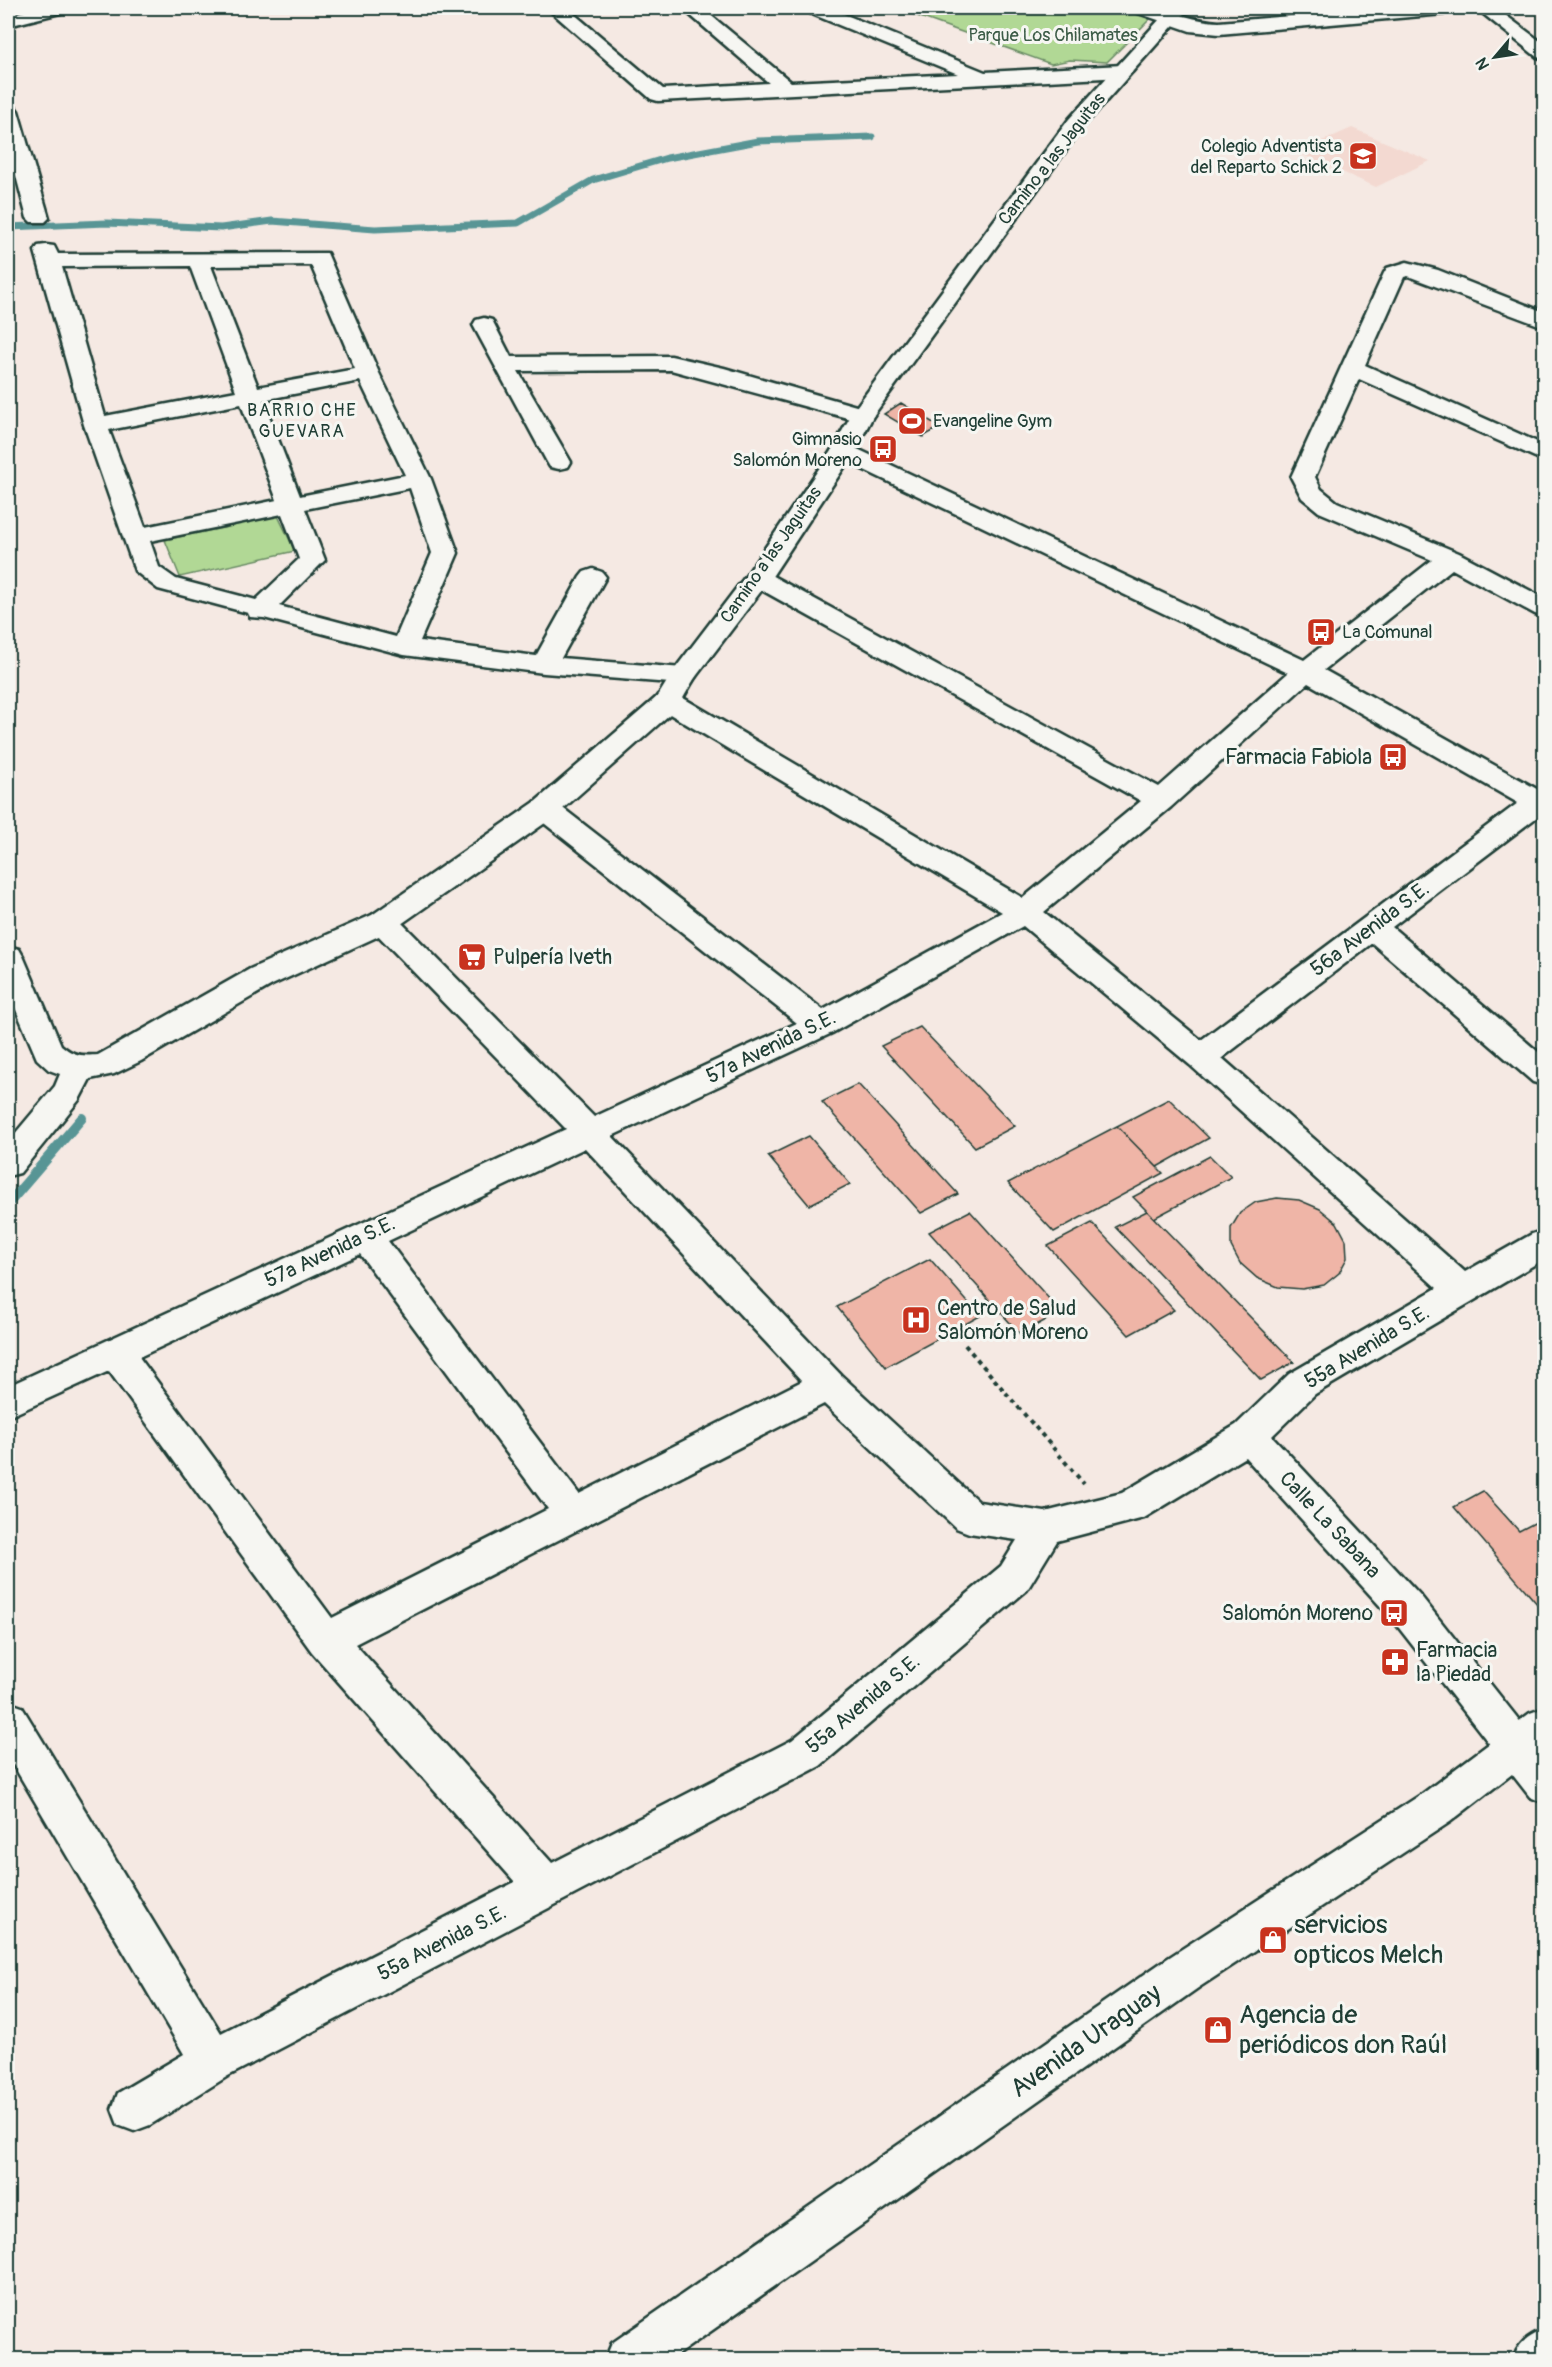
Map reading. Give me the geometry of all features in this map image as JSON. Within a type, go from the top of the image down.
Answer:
[{"type":"street","points":[[8,21],[57,8]]},
{"type":"street","points":[[556,8],[658,95],[1123,71]]},
{"type":"street","points":[[691,8],[787,89]]},
{"type":"street","points":[[813,8],[985,78]]},
{"type":"street","points":[[1142,8],[1175,13],[1197,27],[1219,28],[1444,8]]},
{"type":"street","points":[[1485,8],[1545,53]]},
{"type":"street","name":"Camino a las Jaguitas","points":[[79,1068],[103,1066],[130,1053],[261,977],[383,922],[545,809],[675,688],[758,578],[843,451],[862,415],[1076,123],[1175,13]]},
{"type":"street","points":[[8,111],[38,218]]},
{"type":"street","points":[[404,647],[444,560],[445,553],[419,479],[368,373],[319,258],[198,259],[48,256],[96,425],[148,571],[167,584],[404,647],[544,665],[675,688],[1025,912],[1201,1057],[1462,1290]]},
{"type":"street","points":[[198,259],[312,560],[259,610]]},
{"type":"street","points":[[1541,316],[1430,275],[1407,269],[1395,273],[1303,477],[1311,493],[1328,507],[1450,558],[1545,608]]},
{"type":"street","points":[[484,325],[503,364],[560,462]]},
{"type":"street","points":[[503,364],[671,363],[716,373],[862,415]]},
{"type":"street","points":[[1351,367],[1545,454]]},
{"type":"street","points":[[96,425],[368,373]]},
{"type":"street","points":[[843,451],[1305,671],[1542,803]]},
{"type":"street","points":[[135,536],[419,479]]},
{"type":"street","name":"57a Avenida S.E.","points":[[8,1402],[821,1025],[1025,912],[1161,800],[1305,671],[1450,558]]},
{"type":"street","points":[[544,665],[593,577]]},
{"type":"street","points":[[758,578],[1161,800]]},
{"type":"street","name":"56a Avenida S.E.","points":[[1201,1057],[1542,803]]},
{"type":"street","points":[[545,809],[821,1025]]},
{"type":"street","points":[[383,922],[589,1132],[828,1385],[969,1517],[1045,1528]]},
{"type":"street","points":[[1373,927],[1545,1074]]},
{"type":"street","points":[[8,956],[14,989],[48,1051],[60,1062],[79,1068],[68,1092],[8,1164]]},
{"type":"street","points":[[365,1235],[573,1515]]},
{"type":"street","name":"55a Avenida S.E.","points":[[134,2109],[213,2061],[806,1753],[1014,1578],[1045,1528],[1131,1507],[1249,1436],[1302,1384],[1545,1243]]},
{"type":"street","points":[[114,1351],[326,1640],[548,1888]]},
{"type":"street","points":[[326,1640],[828,1385]]},
{"type":"street","name":"Calle La Sabana","points":[[1249,1436],[1406,1607],[1530,1737],[1545,1784]]},
{"type":"street","points":[[8,1720],[213,2061]]},
{"type":"street","name":"Avenida Uraguay","points":[[629,2360],[1183,1973],[1436,1808],[1530,1737]]},
{"type":"street","points":[[1536,2360],[1545,2353]]},
{"type":"path","points":[[965,1345],[1108,1512]]},
{"type":"shaded area","name":"Colegio Adventista del Reparto Schick 2","points":[[1352,128],[1430,161],[1376,187],[1297,152]]},
{"type":"green space","name":"Parque Los Chilamates","points":[[895,8],[1132,8],[1153,16],[1107,62],[1070,60],[1051,64]]},
{"type":"green space","points":[[278,516],[295,551],[180,577],[165,540]]},
{"type":"building","name":"Evangeline Gym","points":[[901,403],[940,427],[923,437],[884,414]]},
{"type":"building","points":[[920,1027],[1015,1126],[975,1147],[881,1046]]},
{"type":"building","points":[[858,1084],[958,1194],[921,1213],[822,1102]]},
{"type":"building","points":[[1169,1099],[1209,1138],[1157,1167],[1117,1126]]},
{"type":"building","points":[[1117,1126],[1163,1173],[1054,1232],[1008,1183]]},
{"type":"building","points":[[809,1136],[850,1184],[809,1205],[768,1156]]},
{"type":"building","points":[[1210,1156],[1231,1177],[1154,1218],[1133,1197]]},
{"type":"building","points":[[1277,1198],[1299,1200],[1320,1209],[1337,1223],[1346,1240],[1347,1258],[1339,1273],[1324,1285],[1302,1289],[1278,1287],[1257,1278],[1240,1263],[1231,1246],[1231,1228],[1240,1213],[1256,1202]]},
{"type":"building","points":[[970,1211],[1061,1312],[1020,1334],[929,1232]]},
{"type":"building","points":[[1147,1211],[1294,1362],[1261,1380],[1115,1227]]},
{"type":"building","points":[[1092,1223],[1174,1310],[1129,1335],[1048,1246]]},
{"type":"building","points":[[930,1259],[980,1316],[886,1367],[837,1307]]},
{"type":"building","points":[[1483,1491],[1519,1531],[1544,1518],[1544,1612],[1454,1507]]},
{"type":"waterway","points":[[8,227],[107,223],[221,228],[272,221],[375,229],[518,223],[593,180],[667,158],[758,141],[872,137]]},
{"type":"waterway","points":[[8,1204],[82,1118]]},
{"type":"place","name":"Colegio Adventista del Reparto Schick 2","points":[[1363,156]]},
{"type":"place","name":"Evangeline Gym","points":[[912,421]]},
{"type":"place","name":"Gimnasio Salomón Moreno","points":[[883,449]]},
{"type":"place","name":"La Comunal","points":[[1321,632]]},
{"type":"place","name":"Farmacia Fabiola","points":[[1393,757]]},
{"type":"place","name":"Pulpería Iveth","points":[[472,957]]},
{"type":"place","name":"Centro de Salud Salomón Moreno","points":[[916,1320]]},
{"type":"place","name":"Salomón Moreno","points":[[1394,1613]]},
{"type":"place","name":"Farmacia la Piedad","points":[[1395,1662]]},
{"type":"place","name":"servicios opticos Melch","points":[[1273,1940]]},
{"type":"place","name":"Agencia de periódicos don Raúl","points":[[1218,2030]]},
{"type":"district","name":"BARRIO CHE GUEVARA","points":[[302,420]]}]
